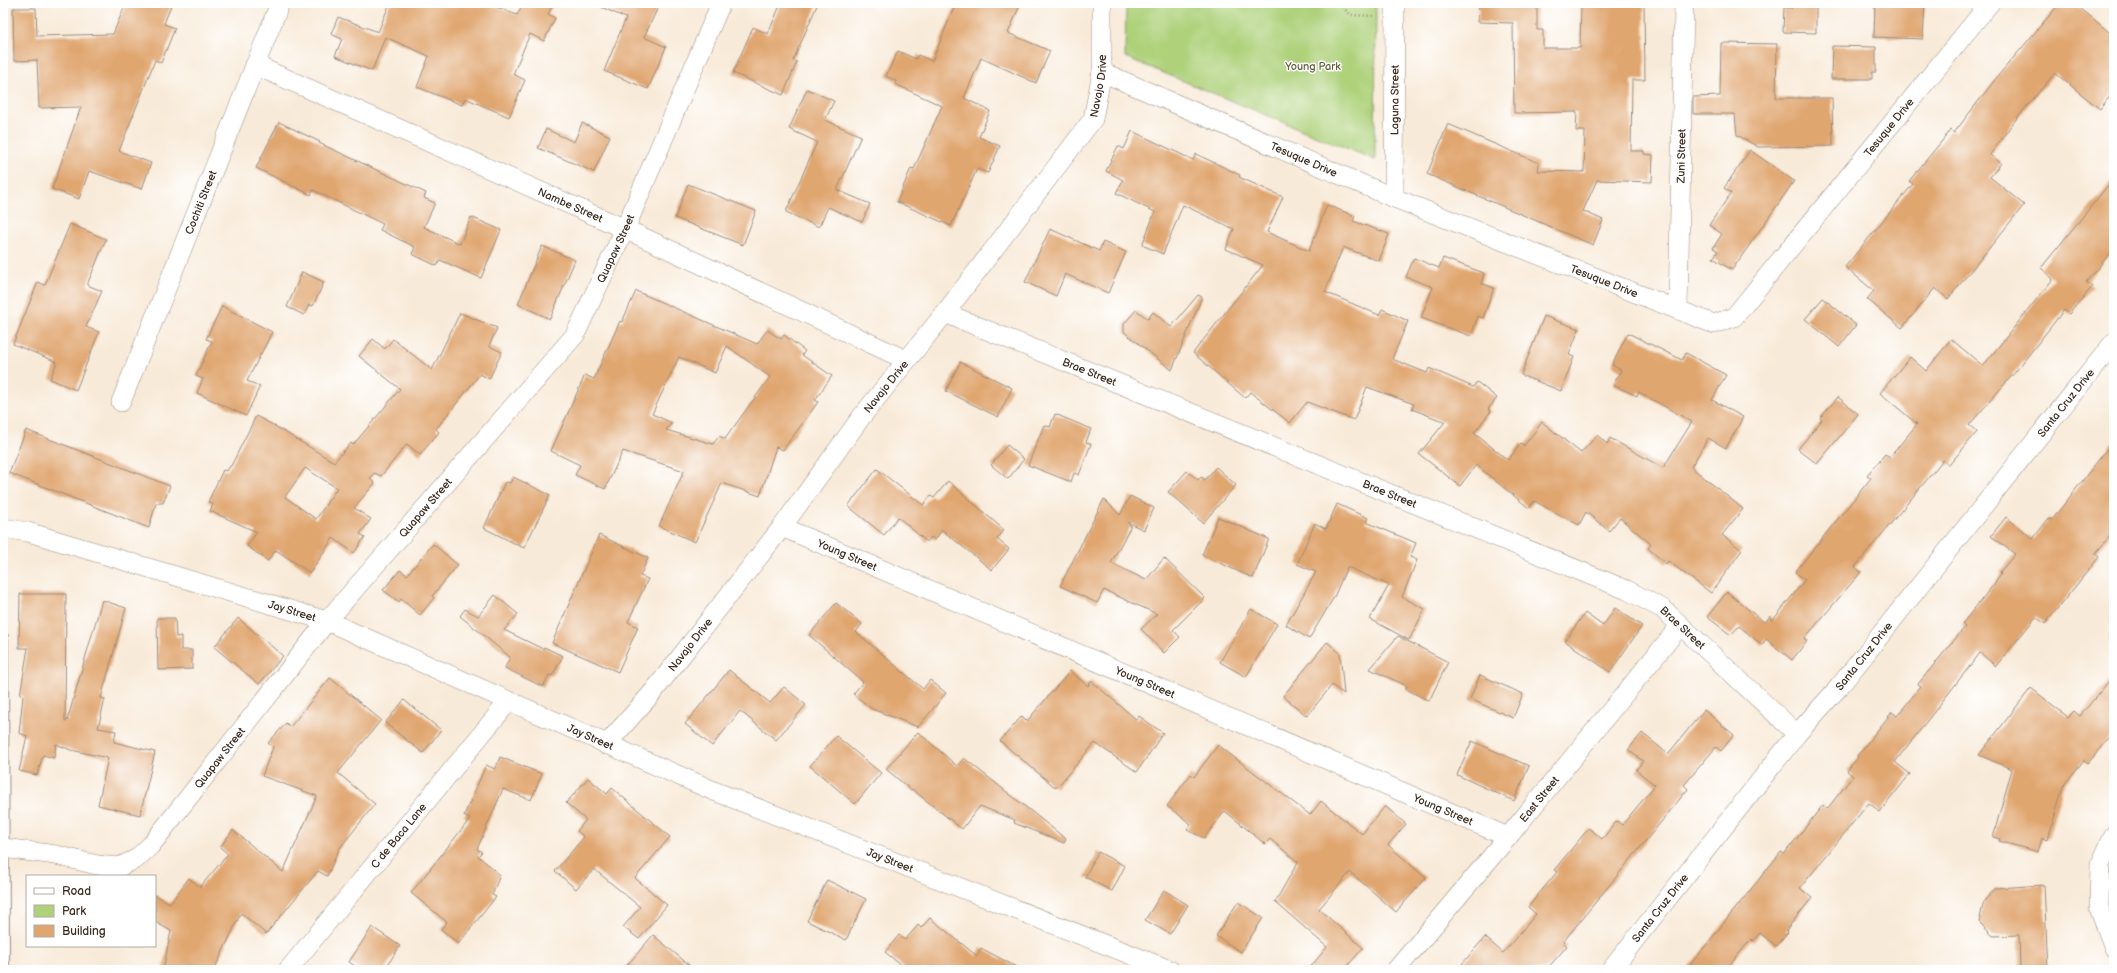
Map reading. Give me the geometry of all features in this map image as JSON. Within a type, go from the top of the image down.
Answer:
[{"type":"street","name":"Cochiti Street","points":[[121,402],[280,3]]},
{"type":"street","name":"Quapaw Street","points":[[4,848],[56,855],[97,865],[118,867],[136,859],[151,845],[327,621],[576,335],[625,229],[721,3]]},
{"type":"street","name":"Navajo Drive","points":[[606,745],[653,692],[782,527],[862,416],[945,313],[1092,119],[1102,72],[1102,3]]},
{"type":"street","name":"Laguna Street","points":[[1394,198],[1395,3]]},
{"type":"street","name":"Zuni Street","points":[[1678,310],[1684,3]]},
{"type":"street","name":"Tesuque Drive","points":[[1102,72],[1394,198],[1714,324],[1734,317],[1990,3]]},
{"type":"street","name":"Nambe Street","points":[[255,65],[625,229],[906,360]]},
{"type":"street","name":"Brae Street","points":[[945,313],[1627,590],[1663,609],[1797,734]]},
{"type":"street","name":"Santa Cruz Drive","points":[[1611,970],[1797,734],[1839,687],[2114,342]]},
{"type":"street","name":"Young Street","points":[[782,527],[1508,837]]},
{"type":"street","name":"Jay Street","points":[[3,528],[28,532],[327,621],[508,702],[714,791],[1170,970]]},
{"type":"street","name":"East Street","points":[[1396,970],[1508,837],[1680,626]]},
{"type":"street","name":"C de Baca Lane","points":[[288,970],[508,702]]},
{"type":"street","points":[[2114,834],[2100,865],[2099,908],[2114,948]]},
{"type":"lane","points":[[3,637],[4,970]]},
{"type":"path","points":[[1343,3],[1344,9],[1351,15],[1379,16]]},
{"type":"green space","name":"Young Park","points":[[1126,3],[1376,3],[1375,160],[1125,57]]},
{"type":"building","points":[[126,3],[172,3],[164,24],[175,28],[161,63],[155,60],[119,151],[151,163],[142,189],[89,171],[79,199],[52,189],[81,107],[39,108],[37,60],[14,61],[13,8],[36,8],[37,36],[113,34]]},
{"type":"building","points":[[390,3],[486,3],[517,15],[523,3],[554,3],[548,14],[555,18],[544,41],[530,34],[513,74],[525,80],[509,117],[465,98],[462,105],[417,87],[429,56],[385,37],[372,71],[335,56],[342,39],[331,34],[338,17],[378,32]]},
{"type":"building","points":[[592,3],[660,3],[644,37],[666,47],[648,89],[604,71],[626,18]]},
{"type":"building","points":[[781,3],[818,3],[793,61],[797,62],[783,95],[733,73],[753,27],[768,34]]},
{"type":"building","points":[[956,3],[1021,3],[1008,33],[1050,51],[1036,83],[981,58],[964,98],[990,111],[979,137],[1000,146],[988,173],[977,169],[951,226],[897,202],[911,168],[914,169],[942,106],[895,84],[896,81],[886,76],[898,51],[916,59],[918,55],[932,61]]},
{"type":"building","points":[[1479,3],[1537,3],[1537,30],[1543,30],[1543,48],[1580,48],[1581,3],[1644,3],[1645,80],[1632,80],[1631,151],[1644,151],[1644,154],[1653,155],[1652,182],[1597,180],[1583,211],[1603,220],[1593,245],[1427,174],[1448,124],[1539,163],[1538,171],[1584,172],[1585,131],[1576,131],[1577,112],[1514,113],[1513,23],[1478,22]]},
{"type":"building","points":[[1792,3],[1816,3],[1816,33],[1783,32],[1784,7],[1792,8]]},
{"type":"building","points":[[1875,3],[1925,3],[1923,39],[1874,37]]},
{"type":"building","points":[[2060,3],[2074,3],[2114,36],[2114,91],[2100,109],[2055,73],[2013,123],[1990,155],[2001,163],[1990,177],[2024,205],[1948,299],[1935,288],[1902,328],[1867,299],[1874,291],[1845,267],[1913,184],[1909,181],[1951,130],[1954,133],[1997,77]]},
{"type":"building","points":[[1721,43],[1777,44],[1776,98],[1832,98],[1833,146],[1758,147],[1737,135],[1735,114],[1693,114],[1693,97],[1720,96]]},
{"type":"building","points":[[1832,46],[1876,47],[1876,72],[1872,72],[1872,79],[1831,79]]},
{"type":"building","points":[[807,89],[834,101],[825,120],[861,136],[837,190],[870,204],[862,222],[828,207],[819,227],[786,212],[817,142],[789,129]]},
{"type":"building","points":[[279,122],[320,142],[319,143],[426,193],[424,198],[435,203],[424,227],[460,244],[471,217],[501,230],[481,278],[440,260],[437,266],[412,254],[415,247],[380,230],[383,224],[313,190],[311,195],[256,168]]},
{"type":"building","points":[[582,123],[610,136],[594,172],[538,148],[546,129],[574,142]]},
{"type":"building","points":[[1132,131],[1193,160],[1196,154],[1240,175],[1239,177],[1283,197],[1267,232],[1309,251],[1327,205],[1355,216],[1353,221],[1389,234],[1379,261],[1343,247],[1325,292],[1379,315],[1382,309],[1408,321],[1392,359],[1427,373],[1429,368],[1473,387],[1477,382],[1497,398],[1488,409],[1491,411],[1474,433],[1508,460],[1521,443],[1524,446],[1542,422],[1581,453],[1597,435],[1607,444],[1610,438],[1663,468],[1692,422],[1639,392],[1637,396],[1613,385],[1621,370],[1612,365],[1628,333],[1682,360],[1686,353],[1726,375],[1712,400],[1743,417],[1726,448],[1708,438],[1691,467],[1743,509],[1722,535],[1742,550],[1711,593],[1668,561],[1666,564],[1648,548],[1651,544],[1620,518],[1609,531],[1586,512],[1579,525],[1534,501],[1529,508],[1476,465],[1460,486],[1419,454],[1445,422],[1412,409],[1414,404],[1367,387],[1354,420],[1307,402],[1290,423],[1250,392],[1245,398],[1193,353],[1263,265],[1226,249],[1234,229],[1183,205],[1163,254],[1142,245],[1155,212],[1116,193],[1123,180],[1106,171],[1118,146],[1124,149]]},
{"type":"building","points":[[1750,150],[1794,181],[1732,270],[1713,258],[1718,251],[1713,248],[1722,234],[1709,225],[1731,193],[1724,188]]},
{"type":"building","points":[[2114,178],[2114,249],[2086,282],[2092,287],[2069,314],[2064,310],[2016,371],[1969,425],[1977,432],[1949,465],[1943,460],[1855,567],[1861,572],[1804,639],[1807,641],[1792,660],[1766,639],[1762,645],[1739,626],[1731,635],[1707,617],[1727,592],[1765,623],[1770,616],[1773,620],[1805,580],[1795,572],[1871,478],[1867,475],[1885,454],[1890,457],[1917,424],[1880,393],[1910,357],[1926,371],[1951,339],[1983,366],[2053,279],[2041,268]]},
{"type":"building","points":[[688,184],[756,211],[743,245],[675,218]]},
{"type":"building","points":[[70,224],[106,239],[87,285],[102,291],[86,327],[99,332],[76,390],[50,379],[57,362],[13,344],[38,282],[45,285]]},
{"type":"building","points":[[1050,229],[1099,251],[1103,242],[1126,252],[1108,293],[1065,274],[1056,296],[1025,282]]},
{"type":"building","points":[[542,246],[575,260],[550,319],[518,304]]},
{"type":"building","points":[[1414,258],[1439,268],[1443,258],[1484,273],[1481,283],[1494,288],[1483,318],[1478,316],[1471,336],[1421,318],[1433,287],[1406,277]]},
{"type":"building","points":[[302,272],[324,282],[313,306],[309,305],[304,315],[287,307]]},
{"type":"building","points":[[636,291],[757,344],[767,330],[781,339],[784,335],[805,351],[802,355],[832,376],[815,400],[818,402],[783,450],[776,447],[760,496],[722,483],[695,542],[659,526],[684,471],[623,451],[605,489],[575,475],[580,465],[551,451],[585,375],[594,379],[620,321],[622,322]],"holes":[[[727,346],[770,377],[725,439],[719,436],[713,444],[666,430],[672,423],[652,414],[679,357],[715,373]]]},
{"type":"building","points":[[1198,295],[1202,297],[1172,370],[1124,332],[1124,324],[1136,310],[1148,319],[1153,312],[1171,327]]},
{"type":"building","points":[[1823,298],[1856,325],[1839,347],[1805,319]]},
{"type":"building","points":[[222,306],[272,332],[247,381],[260,386],[246,416],[197,393],[203,379],[196,376],[212,341],[206,339]]},
{"type":"building","points":[[460,313],[497,328],[489,346],[502,352],[489,379],[480,374],[436,429],[439,432],[420,455],[407,444],[381,476],[374,473],[370,479],[375,483],[354,508],[371,519],[360,534],[365,537],[354,553],[333,538],[310,573],[276,550],[268,561],[247,546],[257,532],[210,511],[213,504],[208,502],[223,470],[227,471],[231,466],[256,416],[334,462],[351,443],[353,445],[400,389],[359,356],[373,339],[385,349],[393,339],[432,370]],"holes":[[[305,468],[337,488],[316,519],[285,497]]]},
{"type":"building","points":[[1544,316],[1579,329],[1569,355],[1574,357],[1561,391],[1521,375]]},
{"type":"building","points":[[960,362],[1012,388],[998,417],[946,391]]},
{"type":"building","points":[[1838,397],[1858,414],[1817,464],[1798,449],[1822,420],[1820,418]]},
{"type":"building","points":[[1055,414],[1091,429],[1086,442],[1091,444],[1079,475],[1074,473],[1071,482],[1028,465],[1044,425],[1050,427]]},
{"type":"building","points":[[26,430],[170,486],[163,503],[156,503],[149,528],[9,473]]},
{"type":"building","points":[[2114,440],[2114,531],[2095,554],[2099,557],[2045,624],[2036,617],[1996,666],[1980,653],[1895,762],[1910,774],[1880,812],[1869,803],[1800,888],[1812,898],[1786,930],[1788,932],[1776,946],[1760,933],[1753,941],[1751,939],[1726,970],[1686,970],[1781,852],[1784,854],[1823,805],[1827,809],[1853,776],[1847,771],[1858,757],[1857,756],[1892,712],[1897,716],[1921,686],[1918,684],[1965,627],[1962,624],[1994,584],[2001,573],[2000,572],[2015,554],[1991,536],[2006,517],[2033,539],[2049,518],[2052,520]]},
{"type":"building","points":[[1007,445],[1024,459],[1008,479],[991,465]]},
{"type":"building","points":[[1216,467],[1236,485],[1203,523],[1168,492],[1187,471],[1198,480],[1201,477],[1205,480]]},
{"type":"building","points":[[877,469],[923,505],[931,496],[934,498],[948,481],[1004,530],[997,539],[1009,549],[992,570],[942,530],[935,540],[931,537],[927,542],[898,517],[884,535],[848,506]]},
{"type":"building","points":[[513,477],[550,495],[524,548],[484,528],[505,482],[510,483]]},
{"type":"building","points":[[1130,496],[1154,508],[1144,530],[1127,522],[1131,526],[1111,563],[1146,580],[1164,558],[1205,598],[1173,630],[1180,637],[1164,653],[1141,629],[1157,614],[1104,590],[1097,603],[1060,586],[1104,499],[1120,515]]},
{"type":"building","points":[[1337,504],[1368,518],[1366,522],[1416,543],[1410,557],[1417,560],[1402,597],[1425,609],[1409,640],[1370,619],[1389,585],[1347,567],[1334,597],[1309,639],[1286,625],[1316,572],[1297,564],[1315,523],[1326,529]]},
{"type":"building","points":[[1218,517],[1269,539],[1253,578],[1202,555]]},
{"type":"building","points":[[599,535],[648,558],[640,576],[648,579],[628,622],[638,627],[618,672],[552,643]]},
{"type":"building","points":[[433,544],[458,565],[432,596],[434,598],[420,615],[401,599],[399,602],[383,590],[400,570],[407,575]]},
{"type":"building","points":[[20,594],[66,594],[65,721],[67,721],[102,600],[126,608],[101,698],[105,699],[98,728],[116,731],[114,742],[155,752],[140,815],[98,805],[108,758],[71,750],[56,744],[54,758],[43,755],[37,775],[19,771],[27,736],[19,733],[23,696],[20,695],[28,648],[19,648]]},
{"type":"building","points":[[495,595],[518,614],[504,630],[543,649],[544,647],[563,656],[552,676],[549,675],[543,687],[505,668],[510,657],[460,616],[465,609],[478,616]]},
{"type":"building","points":[[836,603],[862,624],[856,632],[923,689],[930,680],[946,693],[918,727],[872,709],[853,694],[863,682],[809,635]]},
{"type":"building","points":[[1615,608],[1642,626],[1610,672],[1565,641],[1585,613],[1603,626]]},
{"type":"building","points":[[1251,609],[1277,624],[1246,677],[1220,662]]},
{"type":"building","points":[[157,618],[175,618],[176,637],[181,636],[181,650],[192,650],[192,669],[158,670]]},
{"type":"building","points":[[238,618],[283,656],[259,684],[214,647]]},
{"type":"building","points":[[1398,636],[1448,662],[1429,701],[1406,689],[1407,686],[1370,669]]},
{"type":"building","points":[[1327,642],[1340,653],[1344,694],[1332,685],[1307,716],[1283,696]]},
{"type":"building","points":[[729,670],[770,703],[784,687],[806,705],[776,740],[740,711],[712,746],[685,724]]},
{"type":"building","points":[[1070,671],[1088,686],[1091,681],[1137,720],[1139,716],[1163,733],[1137,772],[1095,743],[1056,788],[1000,741],[1022,716],[1027,721]]},
{"type":"building","points":[[1480,675],[1523,694],[1513,718],[1470,699]]},
{"type":"building","points":[[2114,675],[2114,733],[2088,763],[2084,760],[2063,786],[2048,840],[2042,838],[2038,852],[1999,841],[2000,839],[1993,837],[2012,769],[1979,755],[2031,688],[2068,717],[2074,711],[2080,716]]},
{"type":"building","points":[[330,678],[381,720],[338,773],[375,804],[339,849],[327,876],[318,871],[266,934],[241,913],[214,970],[163,970],[171,931],[156,923],[156,896],[170,903],[189,878],[200,887],[228,854],[220,847],[233,830],[283,872],[317,796],[262,776],[273,747],[268,743],[286,723],[290,727]]},
{"type":"building","points":[[404,700],[441,730],[423,753],[385,723]]},
{"type":"building","points":[[1704,710],[1734,735],[1721,751],[1716,747],[1684,785],[1688,789],[1563,942],[1567,946],[1546,970],[1457,970],[1485,937],[1503,953],[1536,914],[1528,907],[1557,872],[1554,870],[1589,828],[1602,839],[1617,821],[1622,825],[1655,785],[1636,770],[1643,761],[1628,750],[1642,733],[1668,754]]},
{"type":"building","points":[[918,732],[957,766],[964,758],[1066,839],[1064,843],[1014,823],[1015,820],[980,806],[962,829],[886,769]]},
{"type":"building","points":[[836,736],[881,773],[855,804],[810,766]]},
{"type":"building","points":[[1472,741],[1529,766],[1514,801],[1457,775]]},
{"type":"building","points":[[1218,745],[1310,815],[1321,801],[1362,834],[1385,806],[1406,824],[1388,845],[1426,878],[1396,912],[1350,872],[1319,909],[1363,948],[1344,970],[1308,970],[1327,947],[1275,902],[1298,862],[1270,839],[1265,844],[1225,811],[1204,838],[1187,830],[1191,824],[1167,806],[1191,774],[1194,777]]},
{"type":"building","points":[[500,757],[542,774],[531,800],[503,789],[477,849],[482,852],[478,856],[500,875],[492,895],[496,897],[458,944],[441,929],[447,922],[411,893],[470,819],[464,816],[486,765],[495,769]]},
{"type":"building","points":[[588,778],[607,794],[612,788],[670,837],[635,878],[667,905],[639,939],[623,927],[640,907],[594,869],[576,889],[555,871],[584,837],[577,831],[586,820],[566,803]]},
{"type":"building","points":[[1098,852],[1125,866],[1112,891],[1085,877]]},
{"type":"building","points":[[827,880],[866,899],[846,940],[807,921]]},
{"type":"building","points":[[2044,885],[2048,970],[2020,970],[2019,935],[1993,936],[1979,922],[1984,901],[1996,888]]},
{"type":"building","points":[[1164,890],[1188,905],[1170,934],[1145,920]]},
{"type":"building","points":[[1238,902],[1263,918],[1241,952],[1216,936]]},
{"type":"building","points":[[930,918],[977,956],[981,948],[1022,970],[907,970],[885,952],[899,935],[905,940],[918,925],[921,928]]},
{"type":"building","points":[[372,927],[400,946],[384,970],[361,970],[349,962]]},
{"type":"building","points":[[653,935],[695,970],[623,970]]}]
